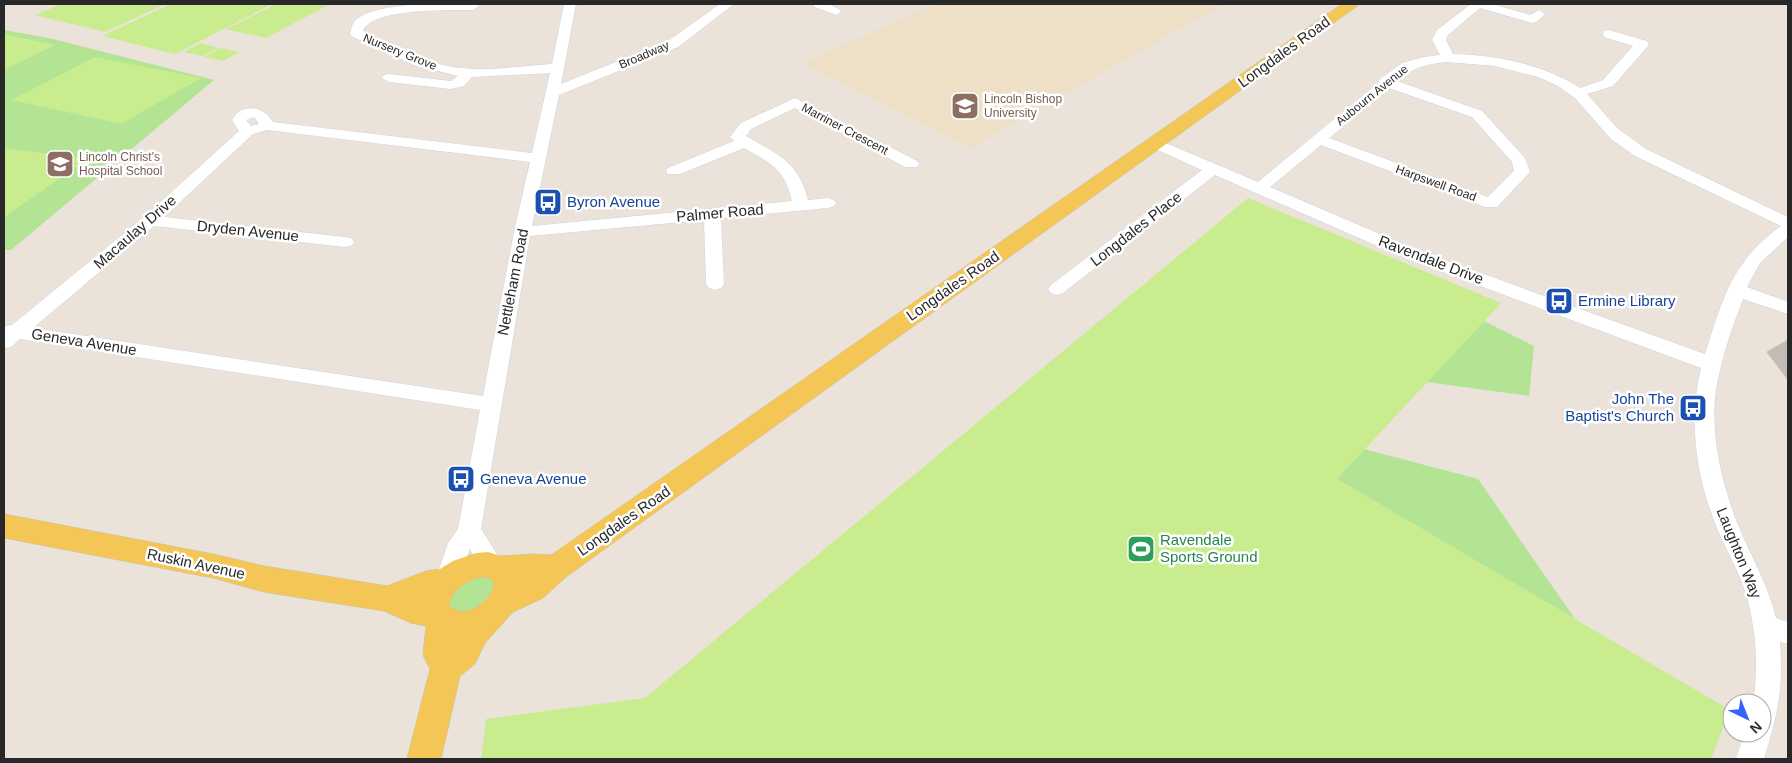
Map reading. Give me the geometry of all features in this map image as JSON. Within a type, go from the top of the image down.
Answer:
[{"type":"main road","name":"Longdales Road","points":[[495,610],[538,586],[555,568],[1352,4]]},
{"type":"main road","name":"Ruskin Avenue","points":[[4,526],[213,566],[264,579],[388,599],[410,610],[440,617]]},
{"type":"main road","points":[[388,599],[426,584],[447,579],[470,566],[535,566],[555,568]]},
{"type":"main road","points":[[424,759],[446,668],[464,654],[474,633],[495,610],[509,585],[506,575],[496,567]]},
{"type":"main road","points":[[446,668],[439,655],[440,617],[435,607],[435,599],[447,579]]},
{"type":"main road","points":[[440,617],[451,624],[462,625],[495,610]]},
{"type":"street","name":"Nettleham Road","points":[[447,579],[460,543],[469,532],[490,404],[522,232],[570,4]]},
{"type":"street","name":"Broadway","points":[[552,93],[673,44],[728,4]]},
{"type":"street","points":[[819,4],[836,10]]},
{"type":"street","points":[[1448,58],[1439,40],[1442,33],[1479,4],[1532,20],[1539,14]]},
{"type":"street","name":"Nursery Grove","points":[[473,6],[458,10],[393,11],[378,14],[358,23],[355,28],[356,33],[419,62],[446,70],[469,73],[558,68]]},
{"type":"street","points":[[1578,93],[1608,83],[1642,44],[1609,34]]},
{"type":"street","name":"Aubourn Avenue","points":[[1260,188],[1385,82],[1409,64],[1448,58],[1476,59],[1516,67],[1553,79],[1578,93],[1599,118],[1630,146],[1668,167],[1788,223]]},
{"type":"street","points":[[389,78],[450,85],[459,83],[469,73]]},
{"type":"street","name":"Harpswell Road","points":[[1318,140],[1491,204],[1522,172],[1520,161],[1477,114],[1385,82]]},
{"type":"street","name":"Marriner Crescent","points":[[745,142],[738,137],[746,126],[796,102],[911,164]]},
{"type":"street","name":"Macaulay Drive","points":[[8,335],[150,221],[248,131],[266,126],[538,158]]},
{"type":"street","points":[[674,172],[745,142],[773,156],[788,169],[798,189],[801,206]]},
{"type":"street","name":"Ravendale Drive","points":[[1156,144],[1411,254],[1711,364]]},
{"type":"street","name":"Longdales Place","points":[[1057,289],[1214,168]]},
{"type":"street","name":"Palmer Road","points":[[522,232],[828,203]]},
{"type":"street","points":[[712,214],[715,284]]},
{"type":"street","name":"Dryden Avenue","points":[[150,221],[345,242]]},
{"type":"street","name":"Laughton Way","points":[[1769,693],[1770,673],[1758,595],[1721,510],[1708,452],[1704,411],[1711,364],[1743,273],[1755,256],[1788,229]]},
{"type":"street","points":[[1736,290],[1788,308]]},
{"type":"street","name":"Geneva Avenue","points":[[8,335],[490,404]]},
{"type":"street","points":[[469,532],[496,567]]},
{"type":"street","points":[[1764,626],[1788,633]]},
{"type":"street","points":[[1750,759],[1755,743]]},
{"type":"shaded area","name":"Lincoln Bishop University","points":[[936,4],[1224,4],[970,148],[802,63]]},
{"type":"green space","points":[[62,4],[165,4],[105,32],[35,15]]},
{"type":"green space","points":[[171,4],[272,4],[175,54],[102,36]]},
{"type":"green space","points":[[276,4],[330,4],[266,38],[226,29]]},
{"type":"green space","name":"Lincoln Christ's Hospital School","points":[[4,30],[49,38],[214,80],[11,250],[4,250]]},
{"type":"green space","points":[[4,34],[55,45],[4,70]]},
{"type":"green space","points":[[201,43],[219,48],[202,56],[184,52]]},
{"type":"green space","points":[[221,48],[239,52],[223,61],[204,57]]},
{"type":"green space","points":[[95,57],[201,78],[121,124],[11,100]]},
{"type":"green space","points":[[4,148],[88,159],[4,217]]},
{"type":"green space","name":"Ravendale Sports Ground","points":[[1248,198],[1501,303],[1337,479],[1722,705],[1722,731],[1711,759],[481,759],[486,719],[645,698]]},
{"type":"green space","points":[[1484,321],[1534,346],[1529,396],[1427,382]]},
{"type":"green space","points":[[1364,449],[1478,479],[1575,619],[1337,479]]},
{"type":"green space","points":[[473,574],[492,577],[498,592],[469,616],[449,609],[447,597]]},
{"type":"building","points":[[1788,340],[1788,380],[1767,352]]},
{"type":"place","name":"Lincoln Bishop University","points":[[965,106]]},
{"type":"place","name":"Lincoln Christ's Hospital School","points":[[60,164]]},
{"type":"place","name":"Byron Avenue","points":[[548,202]]},
{"type":"place","name":"Ermine Library","points":[[1559,301]]},
{"type":"place","name":"John The Baptist's Church","points":[[1693,408]]},
{"type":"place","name":"Geneva Avenue","points":[[461,479]]},
{"type":"place","name":"Ravendale Sports Ground","points":[[1141,549]]}]
